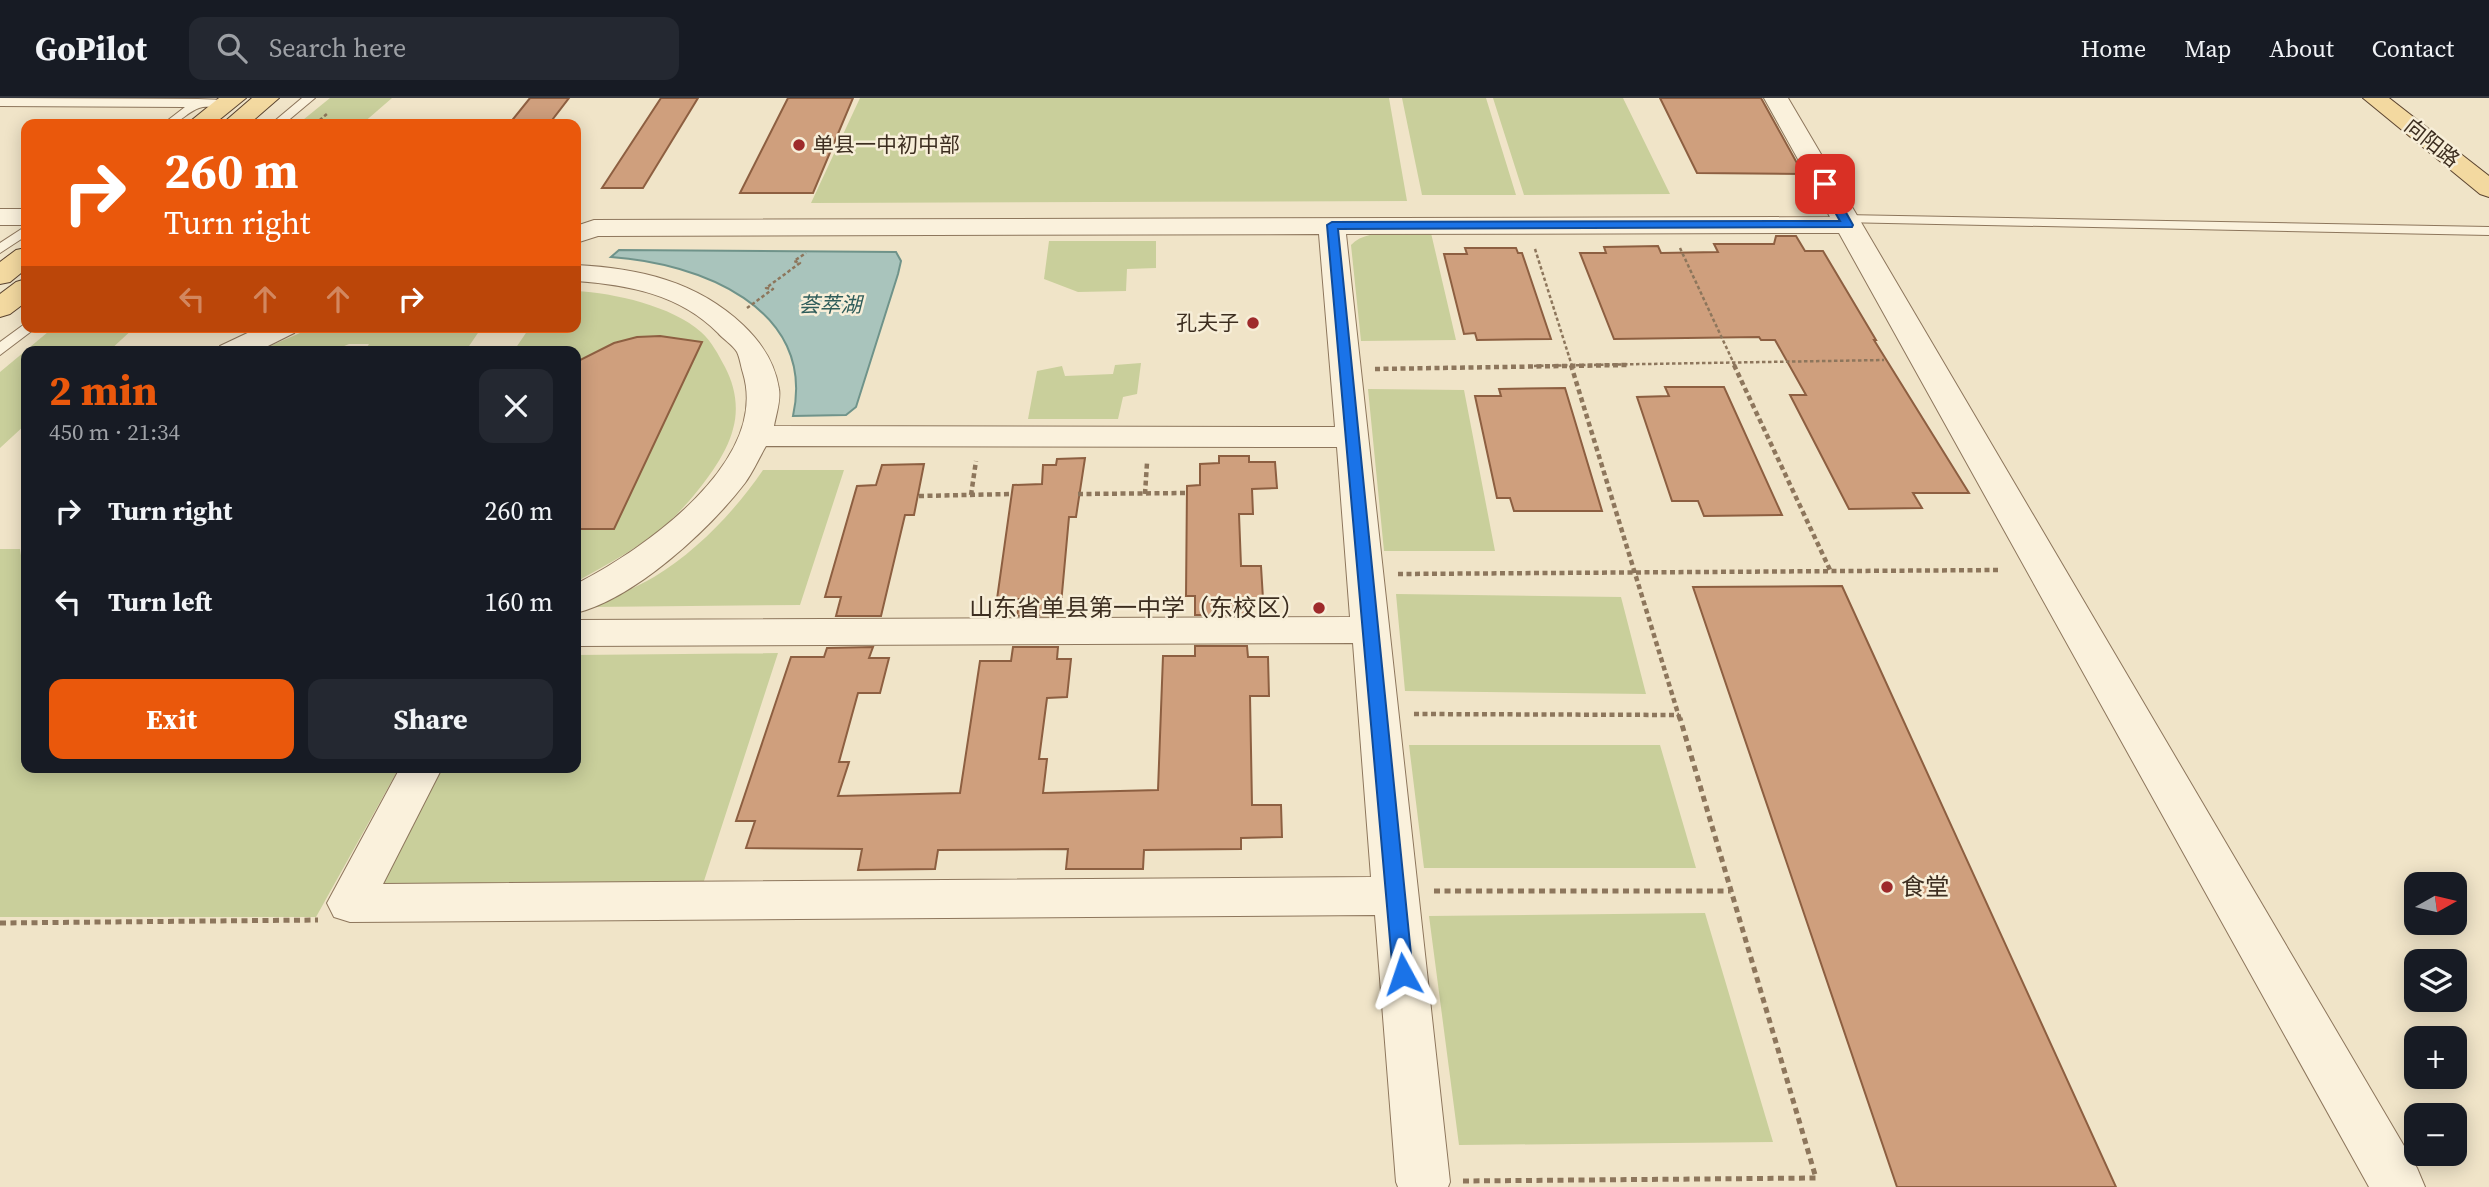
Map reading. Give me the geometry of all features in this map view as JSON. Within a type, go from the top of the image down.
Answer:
[{"type":"main road","points":[[206,119],[224,106],[267,98]]},
{"type":"main road","name":"向阳路","points":[[2375,98],[2489,189]]},
{"type":"main road","name":"向阳路","points":[[2400,98],[2489,167]]},
{"type":"main road","points":[[0,276],[21,260]]},
{"type":"main road","points":[[0,308],[21,292]]},
{"type":"street","points":[[1776,98],[2398,1187]]},
{"type":"street","points":[[0,217],[21,217]]},
{"type":"street","points":[[582,227],[1848,224]]},
{"type":"street","points":[[1332,225],[1371,630],[1413,893],[1423,1182]]},
{"type":"street","points":[[581,274],[649,283],[696,300],[732,325],[756,356],[765,393],[756,436],[734,476],[698,517],[648,558],[581,597]]},
{"type":"street","points":[[244,346],[271,333]]},
{"type":"street","points":[[756,436],[1352,437]]},
{"type":"street","points":[[581,633],[1371,630]]},
{"type":"street","points":[[418,773],[350,903],[1413,893]]},
{"type":"lane","points":[[282,119],[309,98]]},
{"type":"lane","points":[[0,102],[224,106]]},
{"type":"lane","points":[[184,119],[224,106]]},
{"type":"lane","points":[[1848,224],[2489,231]]},
{"type":"lane","points":[[1848,224],[2489,241]]},
{"type":"lane","points":[[0,249],[21,234]]},
{"type":"lane","points":[[0,350],[21,332]]},
{"type":"path","points":[[321,119],[328,113]]},
{"type":"path","points":[[1423,1182],[1816,1178],[1637,574],[1528,225]]},
{"type":"path","points":[[1670,225],[1830,572]]},
{"type":"path","points":[[752,304],[773,289],[766,288],[800,263],[794,261],[810,250]]},
{"type":"path","points":[[738,303],[754,313]]},
{"type":"path","points":[[1364,369],[1884,360]]},
{"type":"path","points":[[971,495],[976,463]]},
{"type":"path","points":[[1145,494],[1146,465]]},
{"type":"path","points":[[1078,494],[1187,493]]},
{"type":"path","points":[[919,496],[1012,494]]},
{"type":"path","points":[[1366,574],[2000,570]]},
{"type":"path","points":[[1405,714],[1679,715]]},
{"type":"path","points":[[1413,893],[1731,891]]},
{"type":"green space","points":[[330,98],[392,98],[368,119],[304,119]]},
{"type":"green space","points":[[860,98],[1389,98],[1407,201],[811,203]]},
{"type":"green space","points":[[1402,98],[1486,98],[1516,195],[1422,195]]},
{"type":"green space","points":[[1493,98],[1623,98],[1670,194],[1524,195]]},
{"type":"green space","points":[[1431,233],[1456,340],[1361,341],[1351,245],[1358,239],[1377,234]]},
{"type":"green space","points":[[1049,241],[1156,241],[1156,268],[1127,269],[1126,291],[1078,292],[1044,279]]},
{"type":"green space","points":[[581,292],[607,295],[642,302],[689,323],[712,344],[731,382],[736,405],[733,429],[723,453],[707,478],[670,521],[648,539],[581,579],[581,346],[517,346],[526,333],[581,333]]},
{"type":"green space","points":[[47,333],[129,333],[114,346],[31,346]]},
{"type":"green space","points":[[300,333],[478,333],[469,346],[270,346]]},
{"type":"green space","points":[[21,354],[21,429],[0,448],[0,372]]},
{"type":"green space","points":[[1141,363],[1137,394],[1123,397],[1118,419],[1028,419],[1037,371],[1062,366],[1065,376],[1113,374],[1115,365]]},
{"type":"green space","points":[[1368,389],[1464,390],[1495,551],[1384,551]]},
{"type":"green space","points":[[763,470],[844,470],[800,605],[590,607],[670,567],[700,543],[728,515]]},
{"type":"green space","points":[[0,549],[20,549],[21,555],[21,773],[396,773],[316,917],[0,917]]},
{"type":"green space","points":[[1396,594],[1621,597],[1646,694],[1405,691]]},
{"type":"green space","points":[[778,653],[703,884],[379,887],[438,773],[581,773],[581,655]]},
{"type":"green space","points":[[1409,745],[1660,745],[1696,868],[1424,868]]},
{"type":"green space","points":[[1705,913],[1773,1142],[1459,1145],[1429,916]]},
{"type":"water","name":"荟萃湖","points":[[619,250],[896,252],[901,261],[898,274],[856,407],[846,415],[793,416],[796,378],[787,346],[769,319],[744,298],[713,281],[680,269],[611,257]]},
{"type":"building","points":[[530,98],[569,98],[553,119],[513,119]]},
{"type":"building","points":[[661,98],[698,98],[643,188],[602,188]]},
{"type":"building","name":"单县一中初中部","points":[[788,98],[853,98],[813,193],[740,193]]},
{"type":"building","points":[[1660,98],[1761,98],[1803,174],[1697,173]]},
{"type":"building","points":[[1776,236],[1796,236],[1805,251],[1823,251],[1874,340],[1969,493],[1913,493],[1922,508],[1849,509],[1790,395],[1806,395],[1775,340],[1761,340],[1759,337],[1614,339],[1580,253],[1606,253],[1604,247],[1658,246],[1661,253],[1718,252],[1714,244],[1774,244]]},
{"type":"building","points":[[1465,248],[1516,248],[1518,253],[1522,253],[1551,339],[1477,340],[1475,333],[1464,334],[1444,254],[1467,254]]},
{"type":"building","points":[[660,336],[702,342],[614,529],[581,529],[581,360],[614,343],[637,337]]},
{"type":"building","points":[[1665,387],[1724,387],[1782,515],[1704,516],[1698,501],[1672,501],[1637,397],[1669,396]]},
{"type":"building","points":[[1565,388],[1602,511],[1514,511],[1510,498],[1497,498],[1475,396],[1501,396],[1499,389]]},
{"type":"building","points":[[1219,456],[1249,456],[1249,462],[1275,462],[1277,488],[1252,489],[1253,514],[1239,514],[1241,566],[1261,566],[1263,599],[1247,599],[1247,615],[1195,615],[1195,596],[1186,596],[1187,486],[1200,485],[1200,464],[1219,463]]},
{"type":"building","points":[[1085,458],[1076,517],[1069,517],[1060,615],[1017,616],[1020,599],[997,599],[1013,485],[1042,484],[1043,465],[1056,465],[1057,459]]},
{"type":"building","points":[[924,464],[914,515],[905,515],[881,616],[836,616],[841,597],[825,597],[857,486],[876,485],[882,465]]},
{"type":"building","name":"食堂","points":[[1842,586],[2116,1187],[1897,1187],[1693,587]]},
{"type":"building","points":[[1195,646],[1247,646],[1248,657],[1268,657],[1269,696],[1250,696],[1252,805],[1281,805],[1282,837],[1241,838],[1241,849],[1144,850],[1143,869],[1066,869],[1068,849],[938,850],[935,869],[858,870],[862,849],[746,848],[755,821],[736,821],[791,657],[824,657],[827,648],[873,647],[869,658],[889,658],[880,693],[858,693],[839,762],[849,762],[838,796],[960,793],[980,661],[1011,661],[1013,647],[1058,647],[1057,659],[1071,659],[1067,697],[1047,698],[1039,759],[1047,759],[1043,793],[1158,790],[1163,656],[1195,656]]},
{"type":"place","name":"单县一中初中部","points":[[799,145]]},
{"type":"place","name":"孔夫子","points":[[1253,323]]},
{"type":"place","name":"山东省单县第一中学（东校区）","points":[[1319,608]]},
{"type":"place","name":"食堂","points":[[1887,887]]},
{"type":"route","points":[[1403,974],[1332,225],[1848,225],[1825,184]]}]
